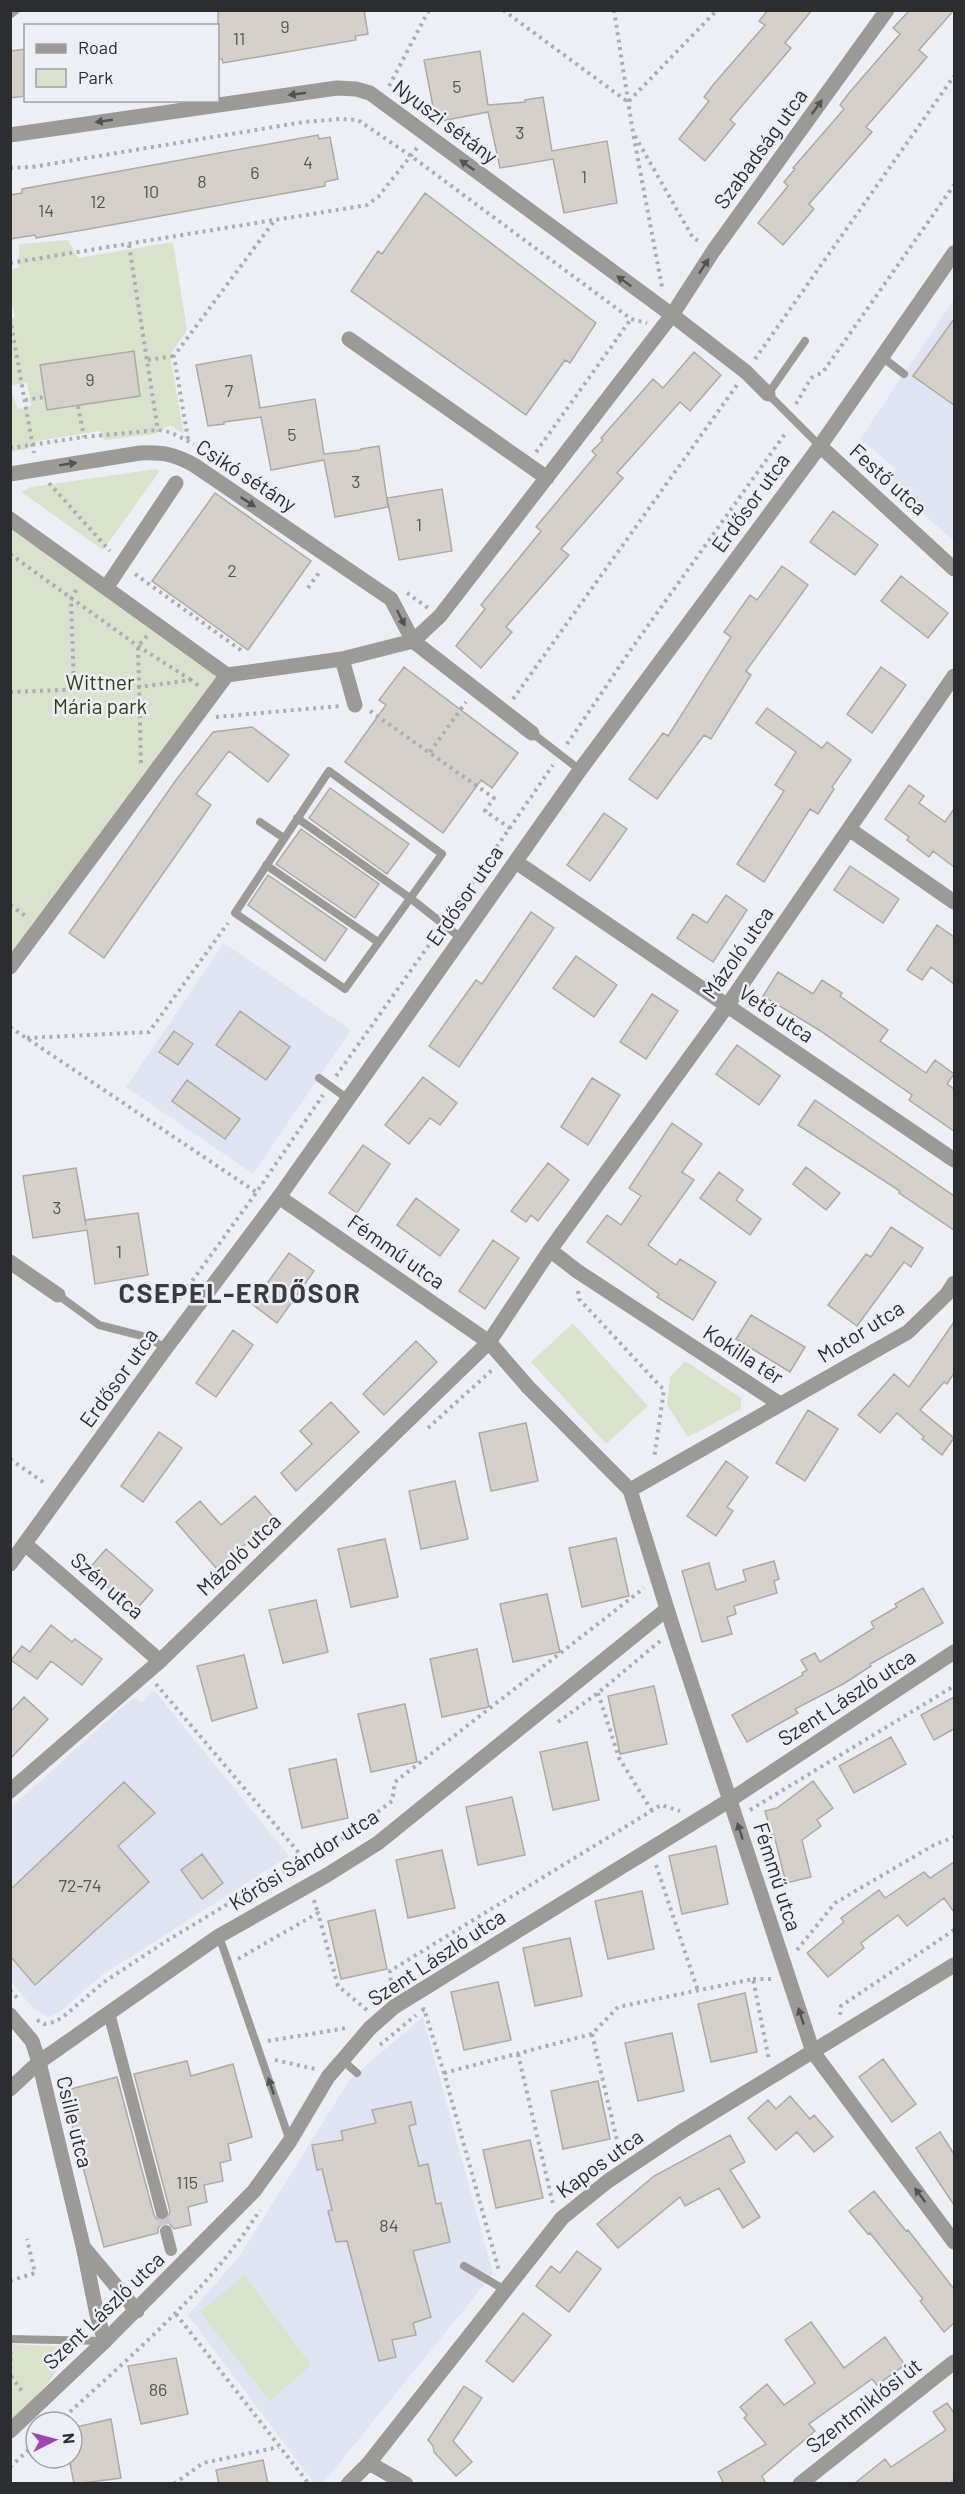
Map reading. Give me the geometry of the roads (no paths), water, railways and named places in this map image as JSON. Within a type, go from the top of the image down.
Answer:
[{"type":"street","name":"Szabadság utca","points":[[672,315],[714,250],[887,10]]},
{"type":"street","name":"Nyuszi sétány","points":[[10,135],[337,88],[356,89],[382,100],[672,315],[746,372],[768,394]]},
{"type":"street","name":"Erdősor utca","points":[[10,1564],[279,1197],[580,770],[820,446],[954,253]]},
{"type":"street","points":[[10,519],[227,675],[342,659],[413,641],[440,616],[672,315]]},
{"type":"street","points":[[349,339],[547,478]]},
{"type":"street","name":"Festő utca","points":[[820,446],[954,569]]},
{"type":"street","name":"Csikó sétány","points":[[10,474],[161,452],[178,456],[391,599],[413,641],[532,733]]},
{"type":"street","points":[[106,588],[176,483]]},
{"type":"street","points":[[342,659],[355,705]]},
{"type":"street","points":[[10,967],[227,675]]},
{"type":"street","name":"Mázoló utca","points":[[550,1250],[727,1006],[954,676]]},
{"type":"street","points":[[849,829],[954,902]]},
{"type":"street","name":"Vető utca","points":[[516,862],[954,1160]]},
{"type":"street","name":"Fémmű utca","points":[[279,1197],[489,1342]]},
{"type":"street","points":[[550,1250],[489,1342],[528,1387],[630,1490]]},
{"type":"street","name":"Kokilla tér","points":[[550,1250],[577,1271],[780,1404],[630,1490]]},
{"type":"street","points":[[10,1262],[58,1295]]},
{"type":"street","name":"Motor utca","points":[[780,1404],[908,1332],[947,1294],[954,1283]]},
{"type":"street","name":"Mázoló utca","points":[[10,1791],[160,1661],[489,1342]]},
{"type":"street","name":"Fémmű utca","points":[[630,1490],[813,2052],[954,2242]]},
{"type":"street","name":"Szén utca","points":[[25,1544],[160,1661]]},
{"type":"street","name":"Kőrösi Sándor utca","points":[[10,2089],[39,2062],[219,1936],[327,1875],[378,1843],[667,1609]]},
{"type":"street","name":"Szent László utca","points":[[10,2431],[137,2311],[254,2191],[290,2141],[328,2077],[370,2028],[394,2007],[730,1800],[954,1652]]},
{"type":"street","name":"Kapos utca","points":[[348,2484],[369,2463],[498,2287],[562,2217],[608,2181],[681,2132],[954,1965]]},
{"type":"street","points":[[109,2013],[162,2213]]},
{"type":"street","name":"Csille utca","points":[[10,2015],[32,2041],[39,2062],[105,2341]]},
{"type":"street","points":[[166,2231],[171,2250]]},
{"type":"street","name":"Csille utca","points":[[83,2246],[137,2311]]},
{"type":"street","name":"Szentmiklósi út","points":[[800,2484],[954,2362]]},
{"type":"street","points":[[369,2463],[406,2484]]},
{"type":"lane","points":[[10,15],[16,10]]},
{"type":"lane","points":[[768,394],[805,340]]},
{"type":"lane","points":[[882,357],[904,374]]},
{"type":"lane","name":"Nyuszi sétány","points":[[768,394],[820,446]]},
{"type":"lane","name":"Csikó sétány","points":[[532,733],[580,770]]},
{"type":"lane","points":[[329,771],[442,854],[345,989],[235,913],[297,818],[329,771]]},
{"type":"lane","points":[[297,818],[410,898],[461,938]]},
{"type":"lane","points":[[260,822],[284,838]]},
{"type":"lane","points":[[266,864],[378,942]]},
{"type":"lane","points":[[319,1078],[348,1099]]},
{"type":"lane","points":[[58,1295],[99,1325],[150,1338],[166,1349]]},
{"type":"lane","points":[[219,1936],[290,2141]]},
{"type":"lane","points":[[342,2060],[357,2073]]},
{"type":"lane","points":[[464,2266],[498,2287]]},
{"type":"lane","points":[[11,2339],[105,2341]]},
{"type":"tunnel","points":[[162,2213],[166,2231]]},
{"type":"district","name":"CSEPEL-ERDŐSOR","points":[[240,1294]]},
{"type":"park label","name":"Wittner Mária park","points":[[100,695]]}]
